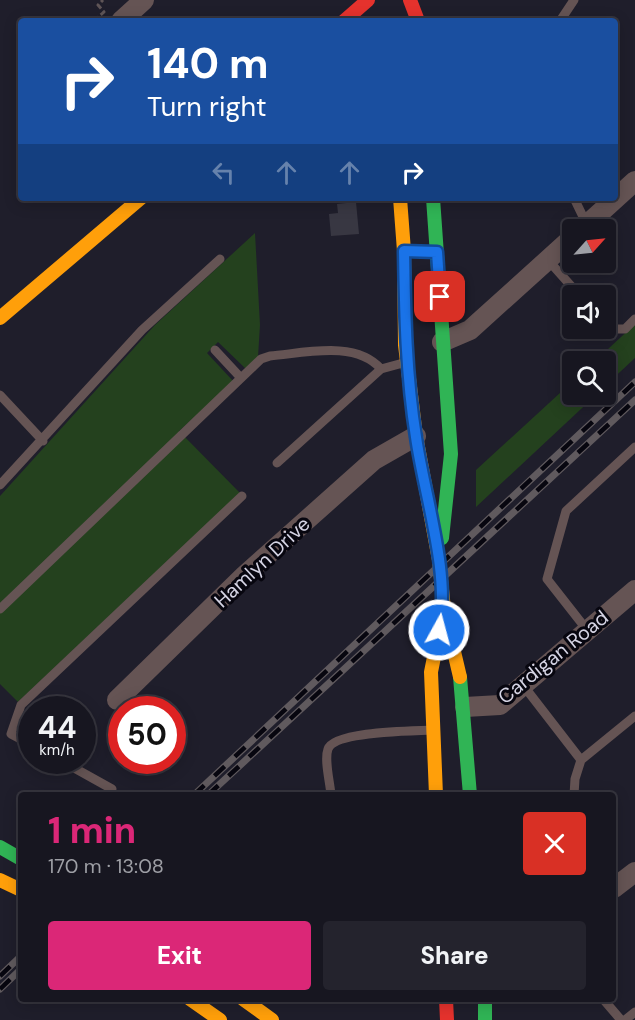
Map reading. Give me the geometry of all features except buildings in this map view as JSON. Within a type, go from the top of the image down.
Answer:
[{"type":"main road","points":[[410,0],[417,18]]},
{"type":"main road","points":[[347,18],[364,1],[371,18]]},
{"type":"main road","points":[[0,318],[137,201]]},
{"type":"main road","points":[[401,201],[410,251],[407,362],[416,436],[439,560],[444,609],[465,707],[470,792]]},
{"type":"main road","points":[[433,201],[431,252],[442,342],[450,454],[439,560]]},
{"type":"main road","points":[[436,792],[431,672],[444,609]]},
{"type":"main road","points":[[0,847],[18,857]]},
{"type":"main road","points":[[0,880],[18,889]]},
{"type":"main road","points":[[247,1002],[272,1020]]},
{"type":"main road","points":[[446,1002],[447,1020]]},
{"type":"main road","points":[[485,1002],[485,1020]]},
{"type":"main road","points":[[199,1006],[220,1020]]},
{"type":"street","points":[[124,18],[144,0]]},
{"type":"street","points":[[618,196],[635,181]]},
{"type":"street","points":[[592,219],[613,201]]},
{"type":"street","points":[[442,342],[470,330],[562,247]]},
{"type":"street","name":"Hamlyn Drive","points":[[121,696],[245,575],[374,460],[416,436]]},
{"type":"street","name":"Cardigan Road","points":[[465,707],[500,705],[635,590]]},
{"type":"street","points":[[616,886],[635,872]]},
{"type":"lane","points":[[562,18],[574,0]]},
{"type":"lane","points":[[575,201],[578,219]]},
{"type":"lane","points":[[0,485],[43,441],[142,330],[220,259]]},
{"type":"lane","points":[[548,260],[570,285]]},
{"type":"lane","points":[[616,329],[625,329],[635,320]]},
{"type":"lane","points":[[215,350],[242,378]]},
{"type":"lane","points":[[0,609],[261,359],[311,353],[361,353],[374,360],[381,369]]},
{"type":"lane","points":[[277,463],[381,369],[407,362]]},
{"type":"lane","points":[[0,395],[43,441]]},
{"type":"lane","points":[[587,630],[547,579],[566,511],[635,447]]},
{"type":"lane","points":[[31,696],[242,496]]},
{"type":"lane","points":[[523,685],[581,760]]},
{"type":"lane","points":[[18,715],[12,734],[18,737]]},
{"type":"lane","points":[[574,792],[574,779],[581,760],[635,716]]},
{"type":"lane","points":[[331,792],[328,749],[332,743],[347,736],[434,730]]},
{"type":"lane","points":[[85,774],[112,789],[109,792]]},
{"type":"lane","points":[[606,1002],[623,1020],[635,1012]]},
{"type":"path","points":[[97,18],[104,12],[98,5],[103,0]]},
{"type":"green space","points":[[255,233],[260,325],[258,357],[246,369],[218,342],[207,353],[234,382],[179,431],[240,493],[24,696],[18,696],[18,702],[0,684],[0,496],[155,325]]},
{"type":"green space","points":[[635,324],[635,358],[616,376],[616,351],[606,351]]},
{"type":"green space","points":[[562,391],[562,405],[585,405],[476,507],[476,470]]},
{"type":"railway","points":[[197,792],[635,382]]},
{"type":"railway","points":[[211,792],[635,400]]},
{"type":"railway","points":[[0,976],[18,959]]},
{"type":"railway","points":[[0,989],[18,972]]},
{"type":"traffic: fast","points":[[433,201],[451,454],[442,538]]},
{"type":"traffic: fast","points":[[460,677],[470,792]]},
{"type":"traffic: fast","points":[[0,847],[18,857]]},
{"type":"traffic: fast","points":[[485,1002],[485,1020]]},
{"type":"traffic: slow","points":[[0,318],[137,201]]},
{"type":"traffic: slow","points":[[400,201],[404,251],[405,345],[416,436],[439,560],[444,609],[460,677]]},
{"type":"traffic: slow","points":[[436,792],[431,672],[442,617]]},
{"type":"traffic: slow","points":[[0,880],[18,889]]},
{"type":"traffic: slow","points":[[194,1002],[220,1020]]},
{"type":"traffic: slow","points":[[247,1002],[272,1020]]},
{"type":"traffic: jam","points":[[347,18],[368,0]]},
{"type":"traffic: jam","points":[[410,0],[417,18]]},
{"type":"traffic: jam","points":[[446,1002],[447,1020]]},
{"type":"route","points":[[439,630],[444,609],[439,560],[416,436],[405,345],[404,251],[437,252],[440,297]]}]
